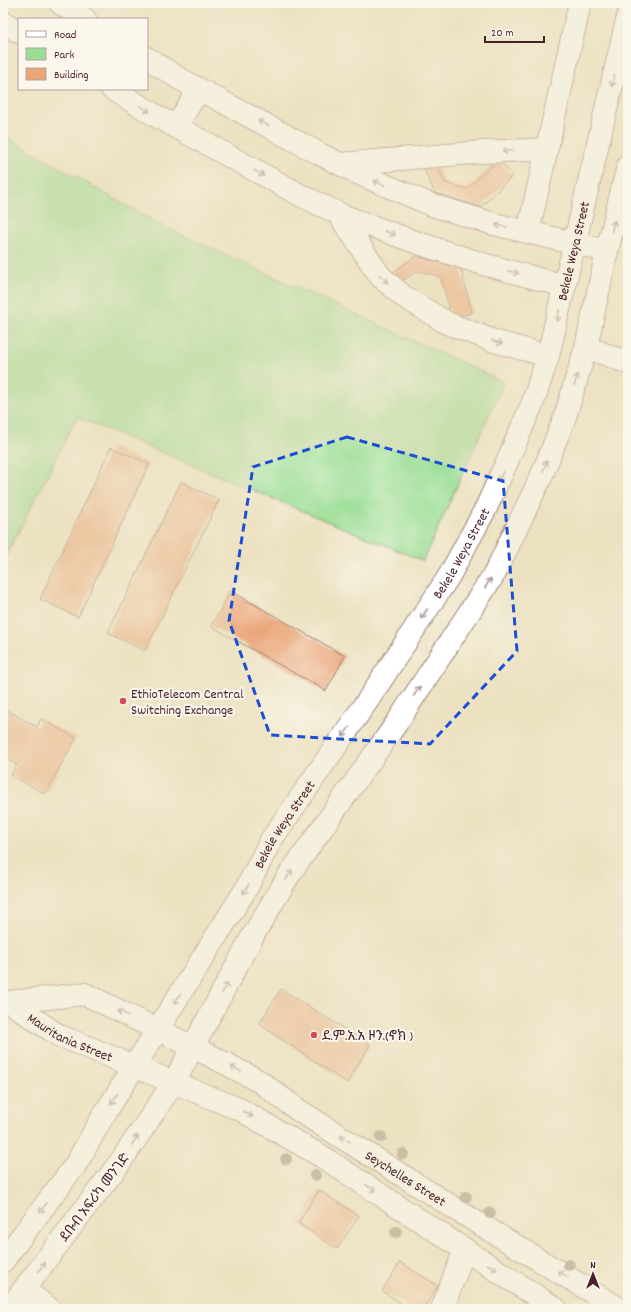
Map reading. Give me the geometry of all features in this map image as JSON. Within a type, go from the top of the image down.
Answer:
[{"type":"main road","points":[[60,3],[83,18]]},
{"type":"main road","points":[[528,232],[580,3]]},
{"type":"main road","name":"Bekele Weya Street","points":[[136,1066],[246,889],[271,840],[368,700],[449,576],[486,508],[533,402],[548,356],[628,16]]},
{"type":"main road","points":[[3,22],[18,31]]},
{"type":"main road","points":[[148,59],[180,79],[340,164],[432,205],[494,224],[607,251]]},
{"type":"main road","points":[[176,127],[199,89]]},
{"type":"main road","points":[[114,90],[176,127],[300,195],[338,213],[418,243],[483,264],[565,286]]},
{"type":"main road","points":[[340,164],[483,152],[546,149]]},
{"type":"main road","name":"ደቡብ አፍሪካ መንገድ","points":[[9,1309],[122,1161],[174,1082],[250,939],[289,875],[396,724],[495,573],[541,477],[565,417],[586,347],[607,251],[628,166]]},
{"type":"main road","points":[[338,213],[380,276],[403,296],[446,323],[494,341],[548,356]]},
{"type":"main road","points":[[586,347],[628,363]]},
{"type":"main road","name":"Mauritania Street","points":[[6,1001],[85,994],[193,1047]]},
{"type":"main road","name":"Mauritania Street","points":[[6,1001],[58,1035],[174,1082]]},
{"type":"main road","name":"Seychelles Street","points":[[193,1047],[259,1081],[298,1110],[478,1223],[620,1309]]},
{"type":"main road","points":[[3,1261],[76,1164],[102,1118],[136,1066]]},
{"type":"main road","name":"Seychelles Street","points":[[174,1082],[241,1110],[321,1156],[556,1309]]},
{"type":"main road","points":[[442,1309],[465,1249]]},
{"type":"main road","points":[[24,1290],[50,1309]]},
{"type":"highlighted area","points":[[347,437],[503,481],[517,651],[430,744],[270,735],[229,621],[253,467]]},
{"type":"green space","points":[[3,135],[160,225],[504,382],[423,561],[77,417],[3,562]]},
{"type":"building","points":[[498,160],[513,175],[481,207],[435,193],[422,165],[436,163],[445,183],[467,189]]},
{"type":"building","points":[[416,256],[461,269],[472,313],[451,318],[441,277],[418,271],[400,282],[390,274]]},
{"type":"building","points":[[111,447],[149,464],[78,617],[40,599]]},
{"type":"building","points":[[181,482],[219,500],[145,651],[108,633]]},
{"type":"building","points":[[231,591],[345,656],[326,691],[211,626]]},
{"type":"building","points":[[3,708],[37,727],[41,719],[76,738],[45,794],[11,775],[17,765],[3,757]]},
{"type":"building","name":"ደ.ም.አ.አ ዞን.(ኖክ )","points":[[281,989],[370,1045],[347,1083],[259,1024]]},
{"type":"building","points":[[319,1190],[359,1216],[337,1249],[298,1223]]},
{"type":"building","points":[[400,1262],[438,1286],[423,1309],[410,1309],[382,1291]]},
{"type":"place","name":"EthioTelecom Central Switching Exchange","points":[[123,701]]},
{"type":"place","name":"ደ.ም.አ.አ ዞን.(ኖክ )","points":[[314,1035]]}]
